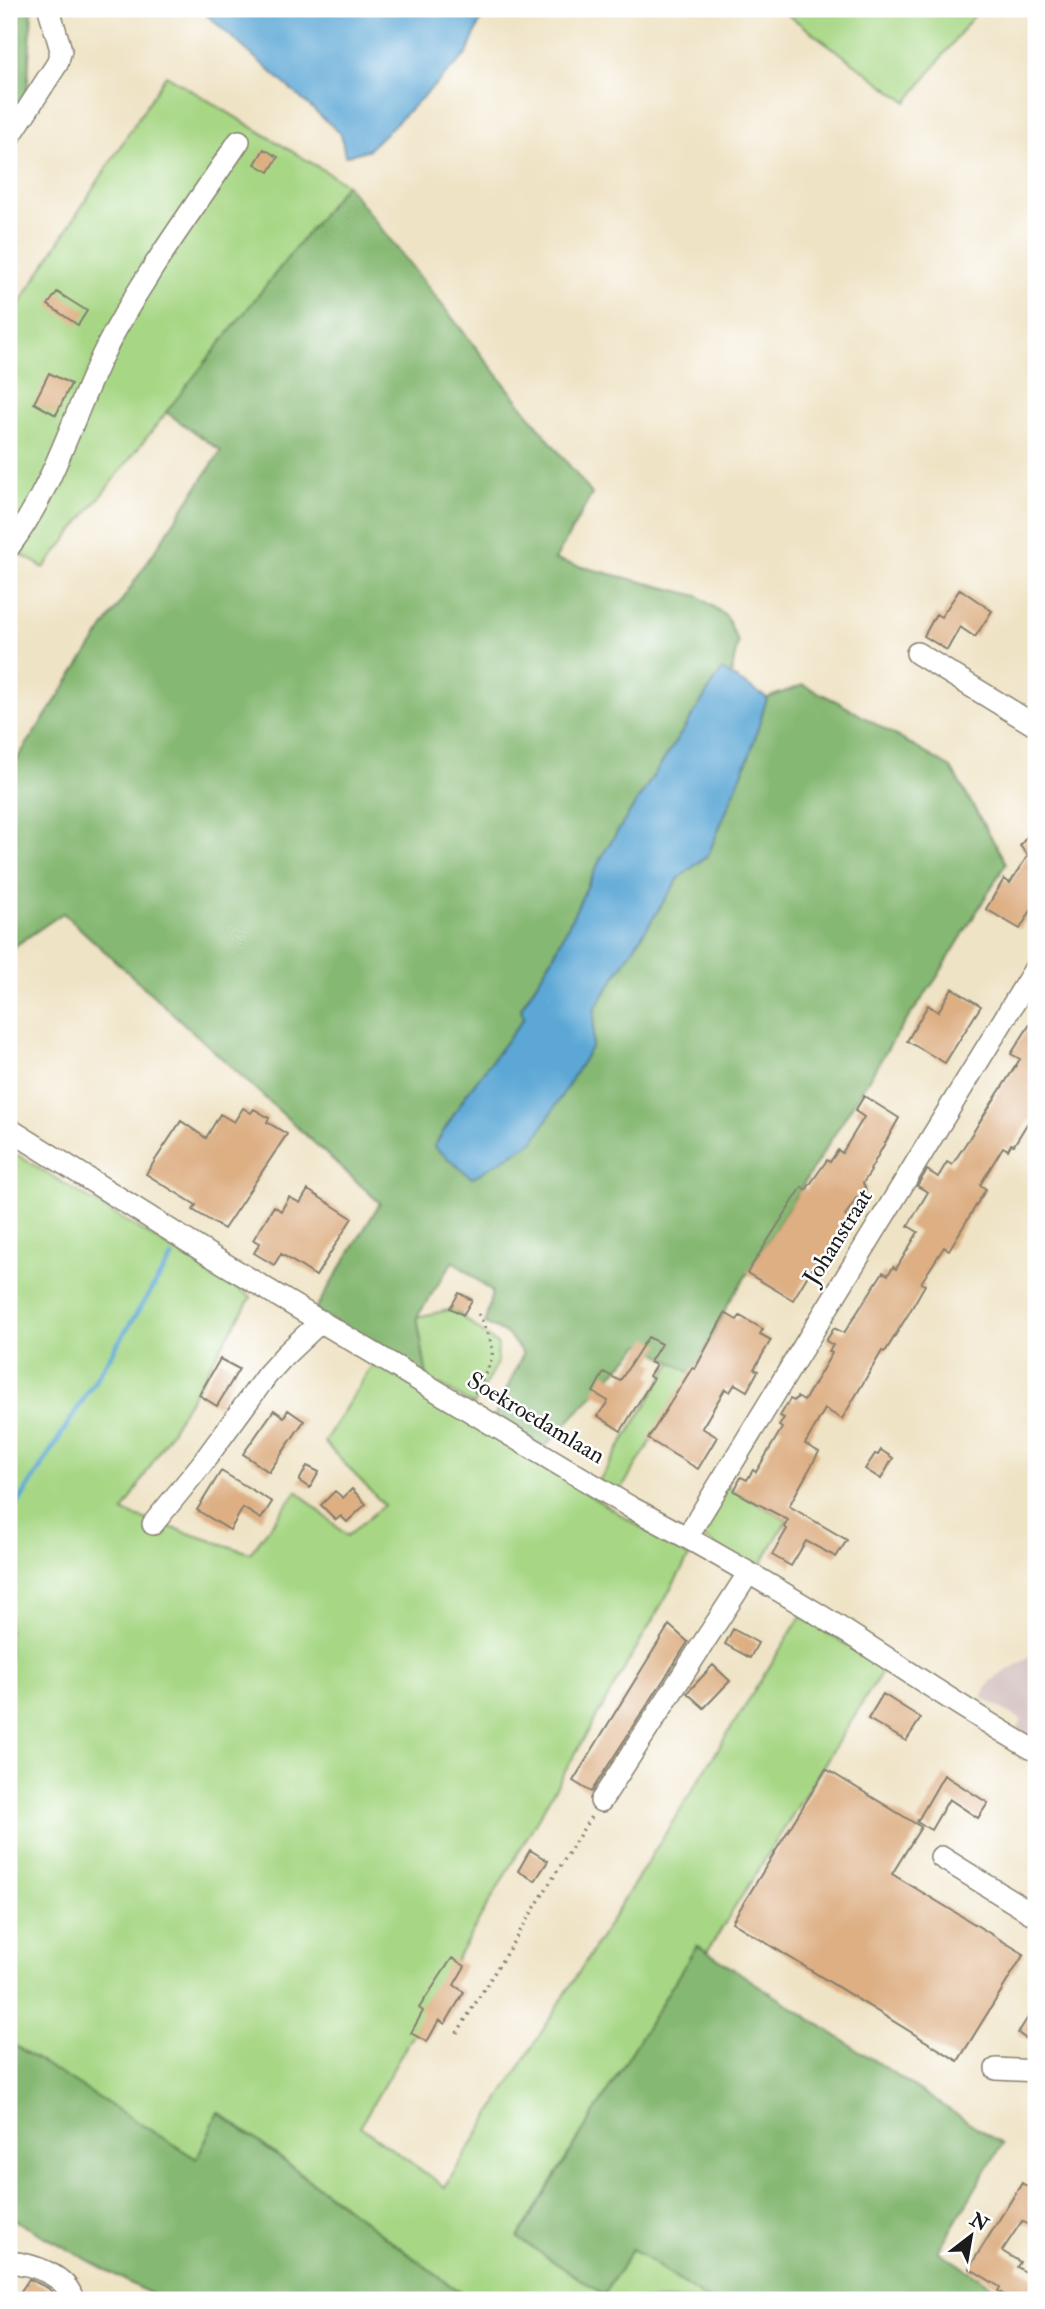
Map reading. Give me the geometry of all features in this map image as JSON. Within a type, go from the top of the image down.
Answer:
[{"type":"street","points":[[9,138],[57,64],[61,50],[49,9]]},
{"type":"street","points":[[9,547],[23,529],[51,477],[105,351],[139,292],[239,141]]},
{"type":"street","points":[[917,653],[1036,726]]},
{"type":"street","name":"Johanstraat","points":[[687,1537],[1036,967]]},
{"type":"street","name":"Soekroedamlaan","points":[[9,1129],[208,1254],[632,1508],[687,1537],[819,1615],[979,1718],[1036,1751]]},
{"type":"street","points":[[153,1524],[201,1465],[267,1375],[321,1321]]},
{"type":"street","points":[[601,1801],[748,1574]]},
{"type":"street","points":[[942,1857],[1036,1916]]},
{"type":"street","points":[[996,2069],[1036,2071]]},
{"type":"street","points":[[9,2262],[39,2268],[70,2289],[73,2300]]},
{"type":"path","points":[[467,1408],[494,1357],[492,1343],[478,1313]]},
{"type":"path","points":[[457,2033],[601,1801]]},
{"type":"shaded area","points":[[1036,1653],[1036,1744],[1016,1733],[1022,1720],[981,1697],[992,1680]]},
{"type":"green space","points":[[9,9],[32,9],[27,97],[9,125]]},
{"type":"green space","points":[[780,9],[979,9],[907,102]]},
{"type":"green space","points":[[166,75],[346,184],[44,568],[9,547],[9,320]]},
{"type":"green space","points":[[346,184],[592,494],[555,560],[698,596],[726,616],[738,642],[731,676],[722,670],[603,854],[553,957],[521,1008],[524,1018],[465,1096],[434,1147],[592,1046],[595,1008],[679,878],[708,855],[750,754],[767,698],[803,685],[836,701],[951,768],[1006,863],[936,979],[895,1037],[728,1304],[693,1374],[641,1344],[544,1448],[494,1417],[523,1354],[508,1335],[485,1323],[492,1292],[453,1261],[417,1317],[427,1377],[315,1310],[380,1203],[63,913],[9,950],[9,771],[221,451],[166,412]]},
{"type":"green space","points":[[9,1150],[251,1297],[123,1512],[250,1553],[297,1491],[347,1536],[384,1505],[324,1442],[374,1362],[689,1557],[360,2126],[445,2187],[801,1616],[884,1668],[707,1952],[697,1946],[518,2237],[604,2294],[632,2249],[708,2300],[470,2300],[219,2112],[197,2160],[9,2042]]},
{"type":"green space","points":[[453,1309],[498,1345],[497,1363],[474,1405],[427,1377],[417,1317]]},
{"type":"green space","points":[[673,1361],[693,1374],[619,1493],[599,1481]]},
{"type":"green space","points":[[724,1485],[787,1520],[756,1573],[704,1538],[702,1532]]},
{"type":"green space","points":[[697,1945],[1002,2144],[938,2251],[1013,2300],[708,2300],[632,2249],[604,2295],[518,2238]]},
{"type":"green space","points":[[9,2042],[197,2159],[218,2112],[470,2300],[161,2300],[9,2217]]},
{"type":"water","points":[[200,9],[485,9],[467,54],[368,150],[345,156],[341,134]]},
{"type":"water","points":[[722,670],[767,698],[750,754],[708,855],[679,878],[595,1008],[592,1046],[534,1141],[472,1178],[434,1147],[465,1096],[524,1018],[521,1008],[553,957],[603,854]]},
{"type":"building","points":[[264,149],[278,157],[269,172],[255,164]]},
{"type":"building","points":[[57,292],[87,311],[78,325],[48,305]]},
{"type":"building","points":[[49,373],[71,384],[56,415],[34,403]]},
{"type":"building","points":[[960,589],[992,611],[975,637],[960,627],[947,650],[924,636],[936,614],[941,617]]},
{"type":"building","points":[[1036,824],[1036,902],[1020,929],[986,909],[1004,879],[1010,883],[1028,855],[1020,846]]},
{"type":"building","points":[[952,988],[981,1006],[945,1063],[907,1041],[928,1005],[938,1012]]},
{"type":"building","points":[[1036,1015],[1036,1122],[1030,1119],[1014,1145],[1011,1144],[1008,1150],[1003,1147],[980,1185],[986,1189],[949,1250],[944,1247],[921,1283],[925,1285],[909,1313],[885,1352],[882,1351],[842,1419],[825,1409],[805,1444],[819,1452],[789,1506],[847,1540],[836,1557],[806,1541],[791,1566],[772,1555],[787,1529],[784,1527],[788,1520],[734,1491],[741,1477],[747,1480],[753,1470],[756,1472],[782,1428],[779,1426],[784,1418],[780,1416],[790,1399],[794,1401],[797,1397],[804,1401],[832,1353],[829,1351],[833,1345],[826,1341],[834,1328],[844,1333],[883,1272],[888,1275],[893,1267],[896,1269],[918,1232],[908,1226],[928,1192],[917,1186],[927,1170],[938,1177],[947,1162],[952,1165],[1020,1059],[1011,1054]]},
{"type":"building","points":[[864,1096],[899,1118],[863,1183],[866,1190],[863,1196],[857,1197],[845,1216],[851,1220],[819,1271],[813,1267],[793,1300],[747,1273],[802,1187],[806,1190],[827,1160],[830,1162],[838,1150],[842,1153],[864,1117],[855,1111]]},
{"type":"building","points":[[243,1108],[251,1113],[254,1109],[269,1118],[267,1122],[287,1134],[224,1229],[193,1210],[196,1205],[146,1174],[181,1121],[206,1138],[220,1114],[234,1122]]},
{"type":"building","points":[[308,1190],[352,1218],[316,1276],[281,1254],[274,1265],[254,1253],[260,1243],[253,1240],[274,1206],[281,1211],[289,1197],[300,1203]]},
{"type":"building","points":[[459,1293],[472,1300],[463,1315],[450,1308]]},
{"type":"building","points":[[725,1313],[737,1320],[740,1316],[763,1329],[760,1334],[771,1340],[754,1369],[758,1371],[747,1391],[735,1384],[730,1392],[725,1389],[702,1428],[717,1437],[698,1469],[648,1439],[692,1368],[695,1369]]},
{"type":"building","points":[[648,1337],[661,1344],[650,1362],[656,1365],[649,1376],[653,1379],[621,1431],[598,1416],[608,1401],[593,1392],[604,1372],[620,1381]]},
{"type":"building","points":[[220,1359],[239,1369],[217,1406],[199,1395]]},
{"type":"building","points":[[274,1410],[284,1417],[288,1410],[304,1421],[269,1472],[243,1454]]},
{"type":"building","points":[[881,1450],[893,1458],[881,1479],[865,1469]]},
{"type":"building","points":[[307,1466],[319,1472],[310,1488],[299,1481]]},
{"type":"building","points":[[221,1471],[272,1502],[261,1519],[243,1508],[230,1530],[197,1510]]},
{"type":"building","points":[[352,1489],[366,1504],[347,1522],[341,1516],[336,1520],[321,1505],[335,1491],[343,1498]]},
{"type":"building","points":[[669,1625],[688,1642],[591,1792],[573,1781]]},
{"type":"building","points":[[733,1629],[758,1643],[750,1658],[725,1644]]},
{"type":"building","points":[[713,1665],[730,1681],[704,1708],[687,1693]]},
{"type":"building","points":[[883,1694],[921,1718],[906,1741],[868,1719]]},
{"type":"building","points":[[826,1769],[921,1827],[892,1874],[1024,1954],[958,2061],[732,1922]]},
{"type":"building","points":[[944,1775],[988,1803],[978,1818],[949,1799],[931,1830],[917,1822]]},
{"type":"building","points":[[530,1850],[548,1861],[535,1881],[518,1871]]},
{"type":"building","points":[[452,1958],[465,1966],[454,1985],[464,1992],[445,2024],[439,2020],[427,2042],[411,2033],[423,2011],[419,2008]]},
{"type":"building","points":[[1036,2005],[1036,2046],[1018,2033]]},
{"type":"building","points":[[1022,2183],[1036,2193],[1036,2230],[1022,2221],[1002,2251],[1020,2262],[1017,2267],[1036,2278],[1036,2300],[1013,2300],[998,2291],[1000,2287],[969,2268]]},
{"type":"building","points":[[29,2279],[48,2288],[59,2300],[15,2300]]},
{"type":"waterway","points":[[9,1518],[172,1257]]}]
